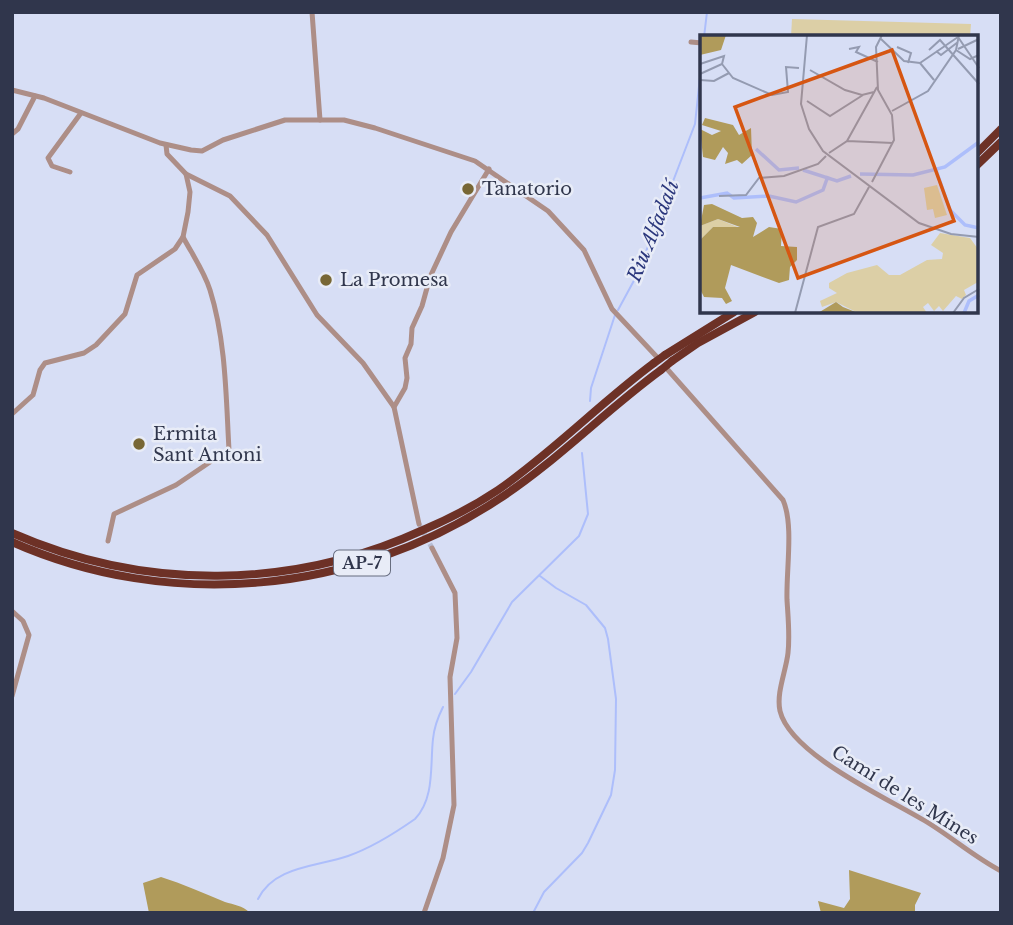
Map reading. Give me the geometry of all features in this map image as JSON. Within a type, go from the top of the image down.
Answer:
[{"type":"highway","points":[[978,152],[1001,128]]},
{"type":"highway","points":[[978,164],[1001,142]]},
{"type":"highway","name":"AP-7","points":[[12,533],[61,553],[99,563],[160,573],[228,577],[326,565],[397,542],[483,500],[533,463],[625,385],[733,313]]},
{"type":"highway","name":"AP-7","points":[[12,542],[55,560],[90,570],[163,582],[258,584],[293,580],[342,569],[400,550],[458,524],[486,507],[538,471],[662,362],[753,313]]},
{"type":"street","points":[[312,12],[320,120]]},
{"type":"street","name":"Camí de les Mines","points":[[12,90],[166,145],[202,151],[223,140],[280,121],[357,122],[469,159],[489,169],[548,211],[584,250],[612,309],[775,490],[787,509],[789,641],[780,699],[780,710],[786,725],[806,747],[833,769],[920,817],[1001,872]]},
{"type":"street","points":[[12,134],[18,129],[35,96]]},
{"type":"street","points":[[70,172],[52,166],[48,158],[81,113]]},
{"type":"street","points":[[166,145],[167,155],[186,174],[230,196],[265,233],[317,315],[363,363],[394,407],[419,524]]},
{"type":"street","points":[[394,407],[405,388],[405,358],[411,344],[412,328],[422,306],[430,277],[451,232],[489,169]]},
{"type":"street","points":[[12,414],[33,395],[42,366],[50,361],[84,353],[96,345],[125,314],[136,275],[170,254],[182,238],[190,200],[186,174]]},
{"type":"street","points":[[108,541],[114,514],[176,485],[213,460],[224,457],[229,450],[222,347],[217,316],[209,286],[182,238]]},
{"type":"street","points":[[424,913],[443,859],[453,816],[454,794],[450,677],[457,638],[456,601],[455,593],[432,548]]},
{"type":"street","points":[[12,611],[23,621],[29,635],[12,696]]},
{"type":"shaded area","points":[[792,19],[971,24],[970,35],[791,35]]},
{"type":"shaded area","points":[[849,870],[921,893],[915,905],[915,913],[821,913],[818,901],[844,908],[850,899]]},
{"type":"shaded area","points":[[161,877],[241,907],[250,913],[149,913],[143,883]]},
{"type":"waterway","name":"Riu Alfadalí","points":[[704,35],[707,12]]},
{"type":"waterway","name":"Riu Alfadalí","points":[[618,310],[637,275],[695,124],[700,77]]},
{"type":"waterway","name":"Riu Alfadalí","points":[[590,401],[591,388],[615,315]]},
{"type":"waterway","points":[[455,694],[512,602],[579,536],[588,514],[582,453]]},
{"type":"waterway","points":[[533,913],[544,892],[582,853],[588,843],[611,795],[615,770],[616,699],[605,628],[586,605],[540,576]]},
{"type":"waterway","points":[[258,899],[265,888],[285,874],[357,853],[415,819],[429,791],[434,735],[443,707]]},
{"type":"tunnel","points":[[419,524],[432,548]]},
{"type":"place","name":"Tanatorio","points":[[468,189]]},
{"type":"place","name":"La Promesa","points":[[326,280]]},
{"type":"place","name":"Ermita Sant Antoni","points":[[139,444]]}]
